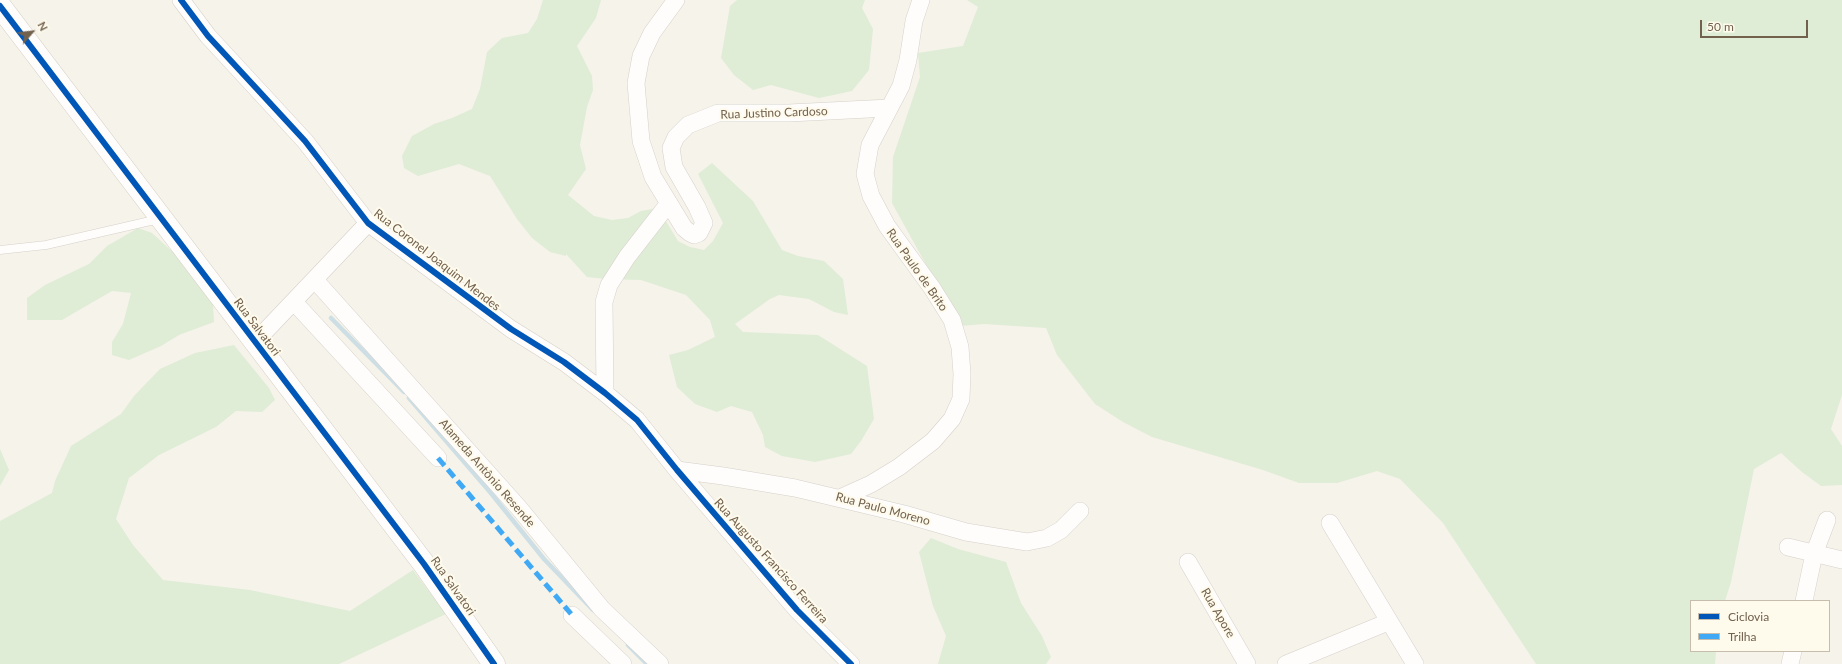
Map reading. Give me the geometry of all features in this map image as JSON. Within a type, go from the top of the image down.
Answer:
[{"type":"street","name":"Rua Coronel Joaquim Mendes","points":[[181,0],[208,36],[305,141],[368,223],[511,330],[564,362],[605,393],[637,420],[677,470]]},
{"type":"street","points":[[605,393],[604,302],[610,285],[627,257],[669,203],[653,178],[641,141],[636,83],[641,56],[652,33],[676,0]]},
{"type":"street","name":"Rua Paulo de Brito","points":[[840,498],[871,484],[899,467],[933,441],[952,419],[961,399],[962,374],[960,347],[952,320],[932,288],[887,226],[871,196],[865,174],[870,145],[901,86],[908,60],[914,21],[921,0]]},
{"type":"street","name":"Rua Salvatori","points":[[0,6],[162,218],[254,343],[424,564],[494,664]]},
{"type":"street","name":"Rua Justino Cardoso","points":[[669,203],[684,228],[694,235],[699,233],[704,223],[697,207],[674,167],[671,148],[676,137],[688,125],[718,113],[789,113],[889,108]]},
{"type":"street","name":"Rua Coronel Joaquim Mendes","points":[[254,343],[368,223]]},
{"type":"street","name":"Alameda Antônio Resende","points":[[315,280],[519,508],[602,609],[660,664]]},
{"type":"street","points":[[294,302],[438,458]]},
{"type":"street","name":"Rua Paulo Moreno","points":[[677,470],[795,488],[840,498],[966,532],[1027,542],[1047,538],[1061,530],[1080,511]]},
{"type":"street","name":"Rua Augusto Francisco Ferreira","points":[[677,470],[797,610],[851,664]]},
{"type":"street","points":[[1804,600],[1814,554],[1827,520]]},
{"type":"street","points":[[1330,523],[1388,622],[1415,664]]},
{"type":"street","points":[[1788,547],[1842,560]]},
{"type":"street","name":"Rua Apore","points":[[1188,562],[1247,664]]},
{"type":"street","points":[[572,615],[622,664]]},
{"type":"street","points":[[1286,664],[1388,622]]},
{"type":"street","points":[[1790,664],[1793,652]]},
{"type":"lane","points":[[0,250],[46,245],[162,218]]},
{"type":"green space","points":[[543,0],[601,0],[596,18],[577,46],[592,76],[593,90],[587,107],[580,145],[586,169],[568,195],[594,216],[612,220],[628,218],[641,211],[658,208],[678,241],[690,247],[704,250],[713,241],[723,223],[698,174],[712,163],[753,201],[782,250],[798,256],[824,261],[843,279],[848,315],[834,312],[809,299],[779,295],[770,299],[735,324],[743,332],[818,335],[867,366],[874,419],[861,441],[851,454],[815,462],[782,456],[765,447],[763,435],[752,412],[731,406],[717,412],[695,404],[677,387],[669,355],[688,350],[715,337],[710,320],[686,295],[641,280],[587,277],[566,254],[566,256],[550,252],[532,238],[517,219],[490,176],[459,164],[418,176],[404,168],[402,156],[412,136],[434,124],[472,109],[480,89],[487,52],[502,38],[528,33],[537,19]]},
{"type":"green space","points":[[737,0],[865,0],[862,8],[873,29],[869,70],[852,91],[819,98],[771,85],[753,90],[734,75],[721,58],[730,6]]},
{"type":"green space","points":[[967,0],[1842,0],[1842,395],[1831,429],[1842,446],[1842,485],[1821,486],[1802,472],[1781,453],[1754,469],[1731,582],[1725,600],[1690,600],[1690,652],[1716,652],[1715,664],[1536,664],[1443,523],[1400,479],[1377,471],[1337,483],[1299,483],[1263,470],[1152,437],[1123,422],[1095,404],[1057,355],[1046,328],[984,324],[960,326],[892,203],[893,157],[920,77],[918,53],[963,46],[978,7]]},
{"type":"green space","points":[[138,228],[152,233],[177,256],[213,303],[214,322],[179,335],[161,346],[129,360],[112,355],[112,342],[123,324],[131,293],[112,291],[62,320],[27,320],[27,298],[45,285],[89,264],[107,246]]},
{"type":"green space","points":[[234,345],[269,388],[275,400],[262,412],[236,411],[216,427],[159,455],[129,478],[116,519],[133,545],[163,580],[250,590],[350,611],[413,570],[446,614],[339,664],[0,664],[0,521],[52,493],[55,481],[71,446],[121,414],[134,396],[160,369],[195,353]]},
{"type":"green space","points":[[0,449],[9,470],[0,486]]},
{"type":"green space","points":[[931,538],[958,549],[1006,562],[1021,603],[1042,636],[1051,657],[1046,664],[938,664],[946,636],[933,606],[919,552]]},
{"type":"waterway","points":[[331,318],[404,392]]},
{"type":"waterway","points":[[409,398],[490,492],[544,559],[593,610]]},
{"type":"waterway","points":[[628,645],[647,664]]},
{"type":"marked path","points":[[438,458],[572,615]]},
{"type":"cycle path","points":[[181,0],[208,36],[305,141],[368,223],[511,329],[564,362],[605,393],[637,420],[677,470],[797,610],[851,664]]},
{"type":"cycle path","points":[[0,6],[424,564],[494,664]]}]
